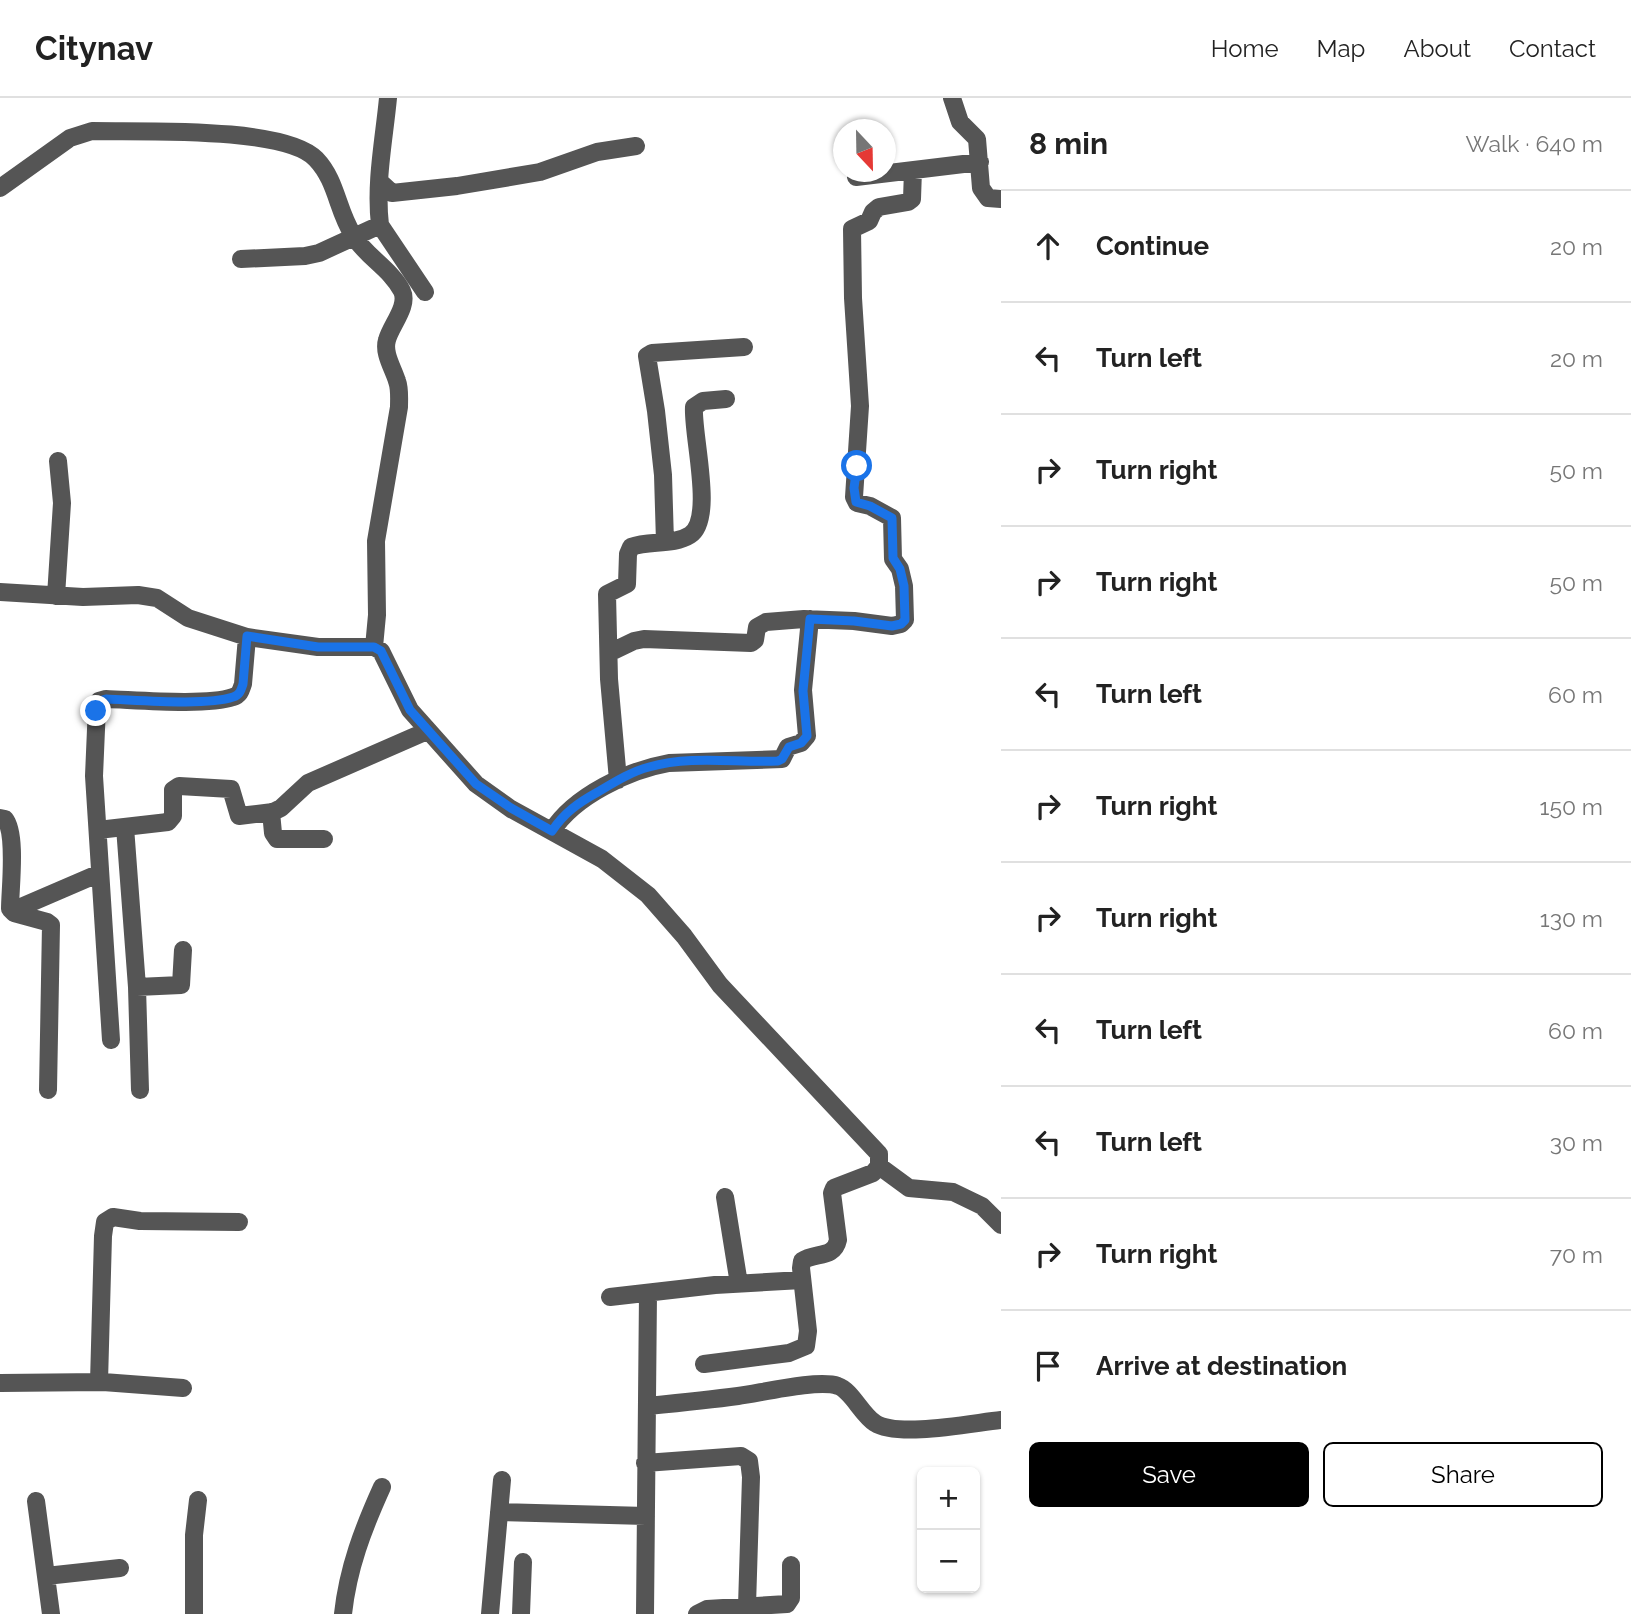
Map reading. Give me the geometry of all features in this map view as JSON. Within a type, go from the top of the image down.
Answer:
[{"type":"street","points":[[388,98],[380,182],[380,225],[425,292]]},
{"type":"street","points":[[952,98],[960,122],[977,138],[981,188],[984,195],[1001,199]]},
{"type":"street","points":[[0,188],[51,150],[80,133],[92,131],[234,135],[284,144],[311,155],[330,177],[354,237],[397,284],[404,296],[386,348],[399,391],[399,407],[376,541],[377,615],[374,647]]},
{"type":"street","points":[[380,182],[392,193],[457,186],[540,172],[597,152],[636,146]]},
{"type":"street","points":[[896,172],[980,162]]},
{"type":"street","points":[[609,653],[644,639],[751,643],[755,640],[760,624],[810,619],[892,626],[905,620],[904,586],[900,569],[893,558],[892,518],[858,503],[854,497],[860,406],[853,298],[852,229],[869,222],[873,212],[880,207],[912,199],[913,170]]},
{"type":"street","points":[[241,258],[305,256],[331,248],[380,225]]},
{"type":"street","points":[[665,542],[663,475],[647,356],[652,353],[744,347]]},
{"type":"street","points":[[618,780],[607,594],[627,584],[628,550],[635,545],[665,542],[691,535],[701,520],[694,407],[703,401],[726,399]]},
{"type":"street","points":[[56,596],[62,503],[58,461]]},
{"type":"street","points":[[0,592],[56,596],[138,595],[157,598],[188,618],[247,636],[318,647],[374,647],[381,651],[410,710],[476,784],[511,808],[602,859],[648,895],[684,936],[720,985],[879,1154],[879,1166],[873,1173],[834,1188],[832,1193],[838,1240],[836,1247],[831,1252],[802,1261],[808,1331],[806,1346],[789,1353],[704,1364]]},
{"type":"street","points":[[552,831],[569,810],[618,780],[650,766],[782,759],[789,747],[805,740],[807,731],[803,691],[810,619]]},
{"type":"street","points":[[111,1040],[94,776],[96,711],[99,701],[202,701],[234,697],[241,692],[243,684],[247,636]]},
{"type":"street","points":[[98,830],[169,822],[173,816],[173,790],[178,786],[231,789],[239,816],[271,812],[281,808],[308,783],[426,730]]},
{"type":"street","points":[[271,812],[277,839],[324,839]]},
{"type":"street","points":[[0,818],[5,819],[10,829],[10,907],[14,913],[51,925],[48,1090]]},
{"type":"street","points":[[125,827],[138,987],[140,1090]]},
{"type":"street","points":[[14,913],[21,907],[100,873]]},
{"type":"street","points":[[138,987],[181,985],[183,950]]},
{"type":"street","points":[[879,1166],[909,1188],[953,1192],[982,1206],[1001,1225]]},
{"type":"street","points":[[725,1197],[739,1284]]},
{"type":"street","points":[[99,1382],[105,1222],[113,1217],[140,1221],[239,1222]]},
{"type":"street","points":[[610,1297],[802,1280]]},
{"type":"street","points":[[645,1614],[648,1293]]},
{"type":"street","points":[[0,1383],[99,1382],[183,1388]]},
{"type":"street","points":[[648,1406],[829,1385],[846,1390],[872,1422],[891,1430],[1001,1420]]},
{"type":"street","points":[[645,1463],[741,1456],[749,1461],[751,1477],[747,1606]]},
{"type":"street","points":[[490,1614],[502,1480]]},
{"type":"street","points":[[342,1614],[346,1584],[357,1547],[382,1487]]},
{"type":"street","points":[[194,1614],[194,1535],[198,1500]]},
{"type":"street","points":[[36,1501],[51,1614]]},
{"type":"street","points":[[499,1512],[646,1516]]},
{"type":"street","points":[[521,1614],[523,1563]]},
{"type":"street","points":[[697,1614],[702,1609],[782,1605],[790,1602],[791,1565]]},
{"type":"street","points":[[46,1576],[120,1568]]},
{"type":"route","points":[[96,711],[99,701],[106,699],[202,701],[234,697],[241,692],[243,684],[247,636],[318,647],[374,647],[381,651],[385,658],[410,710],[476,784],[552,831],[562,817],[580,802],[618,780],[650,766],[739,760],[778,761],[789,747],[801,743],[807,736],[803,691],[810,619],[892,626],[905,620],[904,586],[900,569],[893,558],[892,518],[856,502],[854,488],[857,466]]}]
